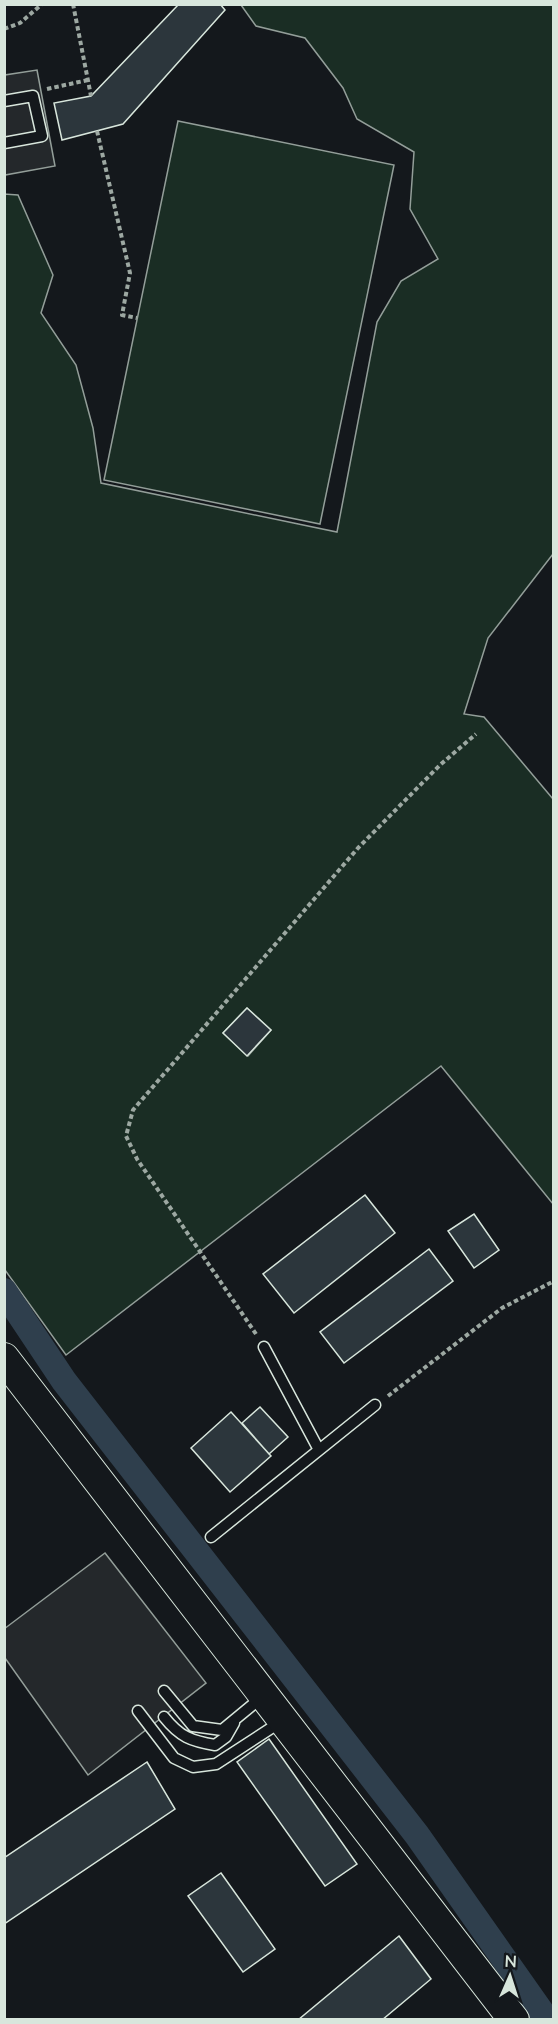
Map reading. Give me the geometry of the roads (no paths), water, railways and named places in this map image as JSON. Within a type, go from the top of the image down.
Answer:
[{"type":"street","points":[[4,1358],[514,2019]]},
{"type":"lane","points":[[4,101],[33,96],[42,136],[4,143]]},
{"type":"lane","points":[[264,1347],[319,1450]]},
{"type":"lane","points":[[211,1537],[375,1406]]},
{"type":"lane","points":[[164,1691],[193,1726],[222,1730],[265,1695]]},
{"type":"lane","points":[[138,1711],[174,1758],[193,1767],[216,1764],[283,1720]]},
{"type":"lane","points":[[164,1718],[174,1730],[192,1741],[215,1745],[226,1737],[236,1720]]},
{"type":"waterway","points":[[4,1291],[64,1381],[417,1835],[547,2020]]}]
